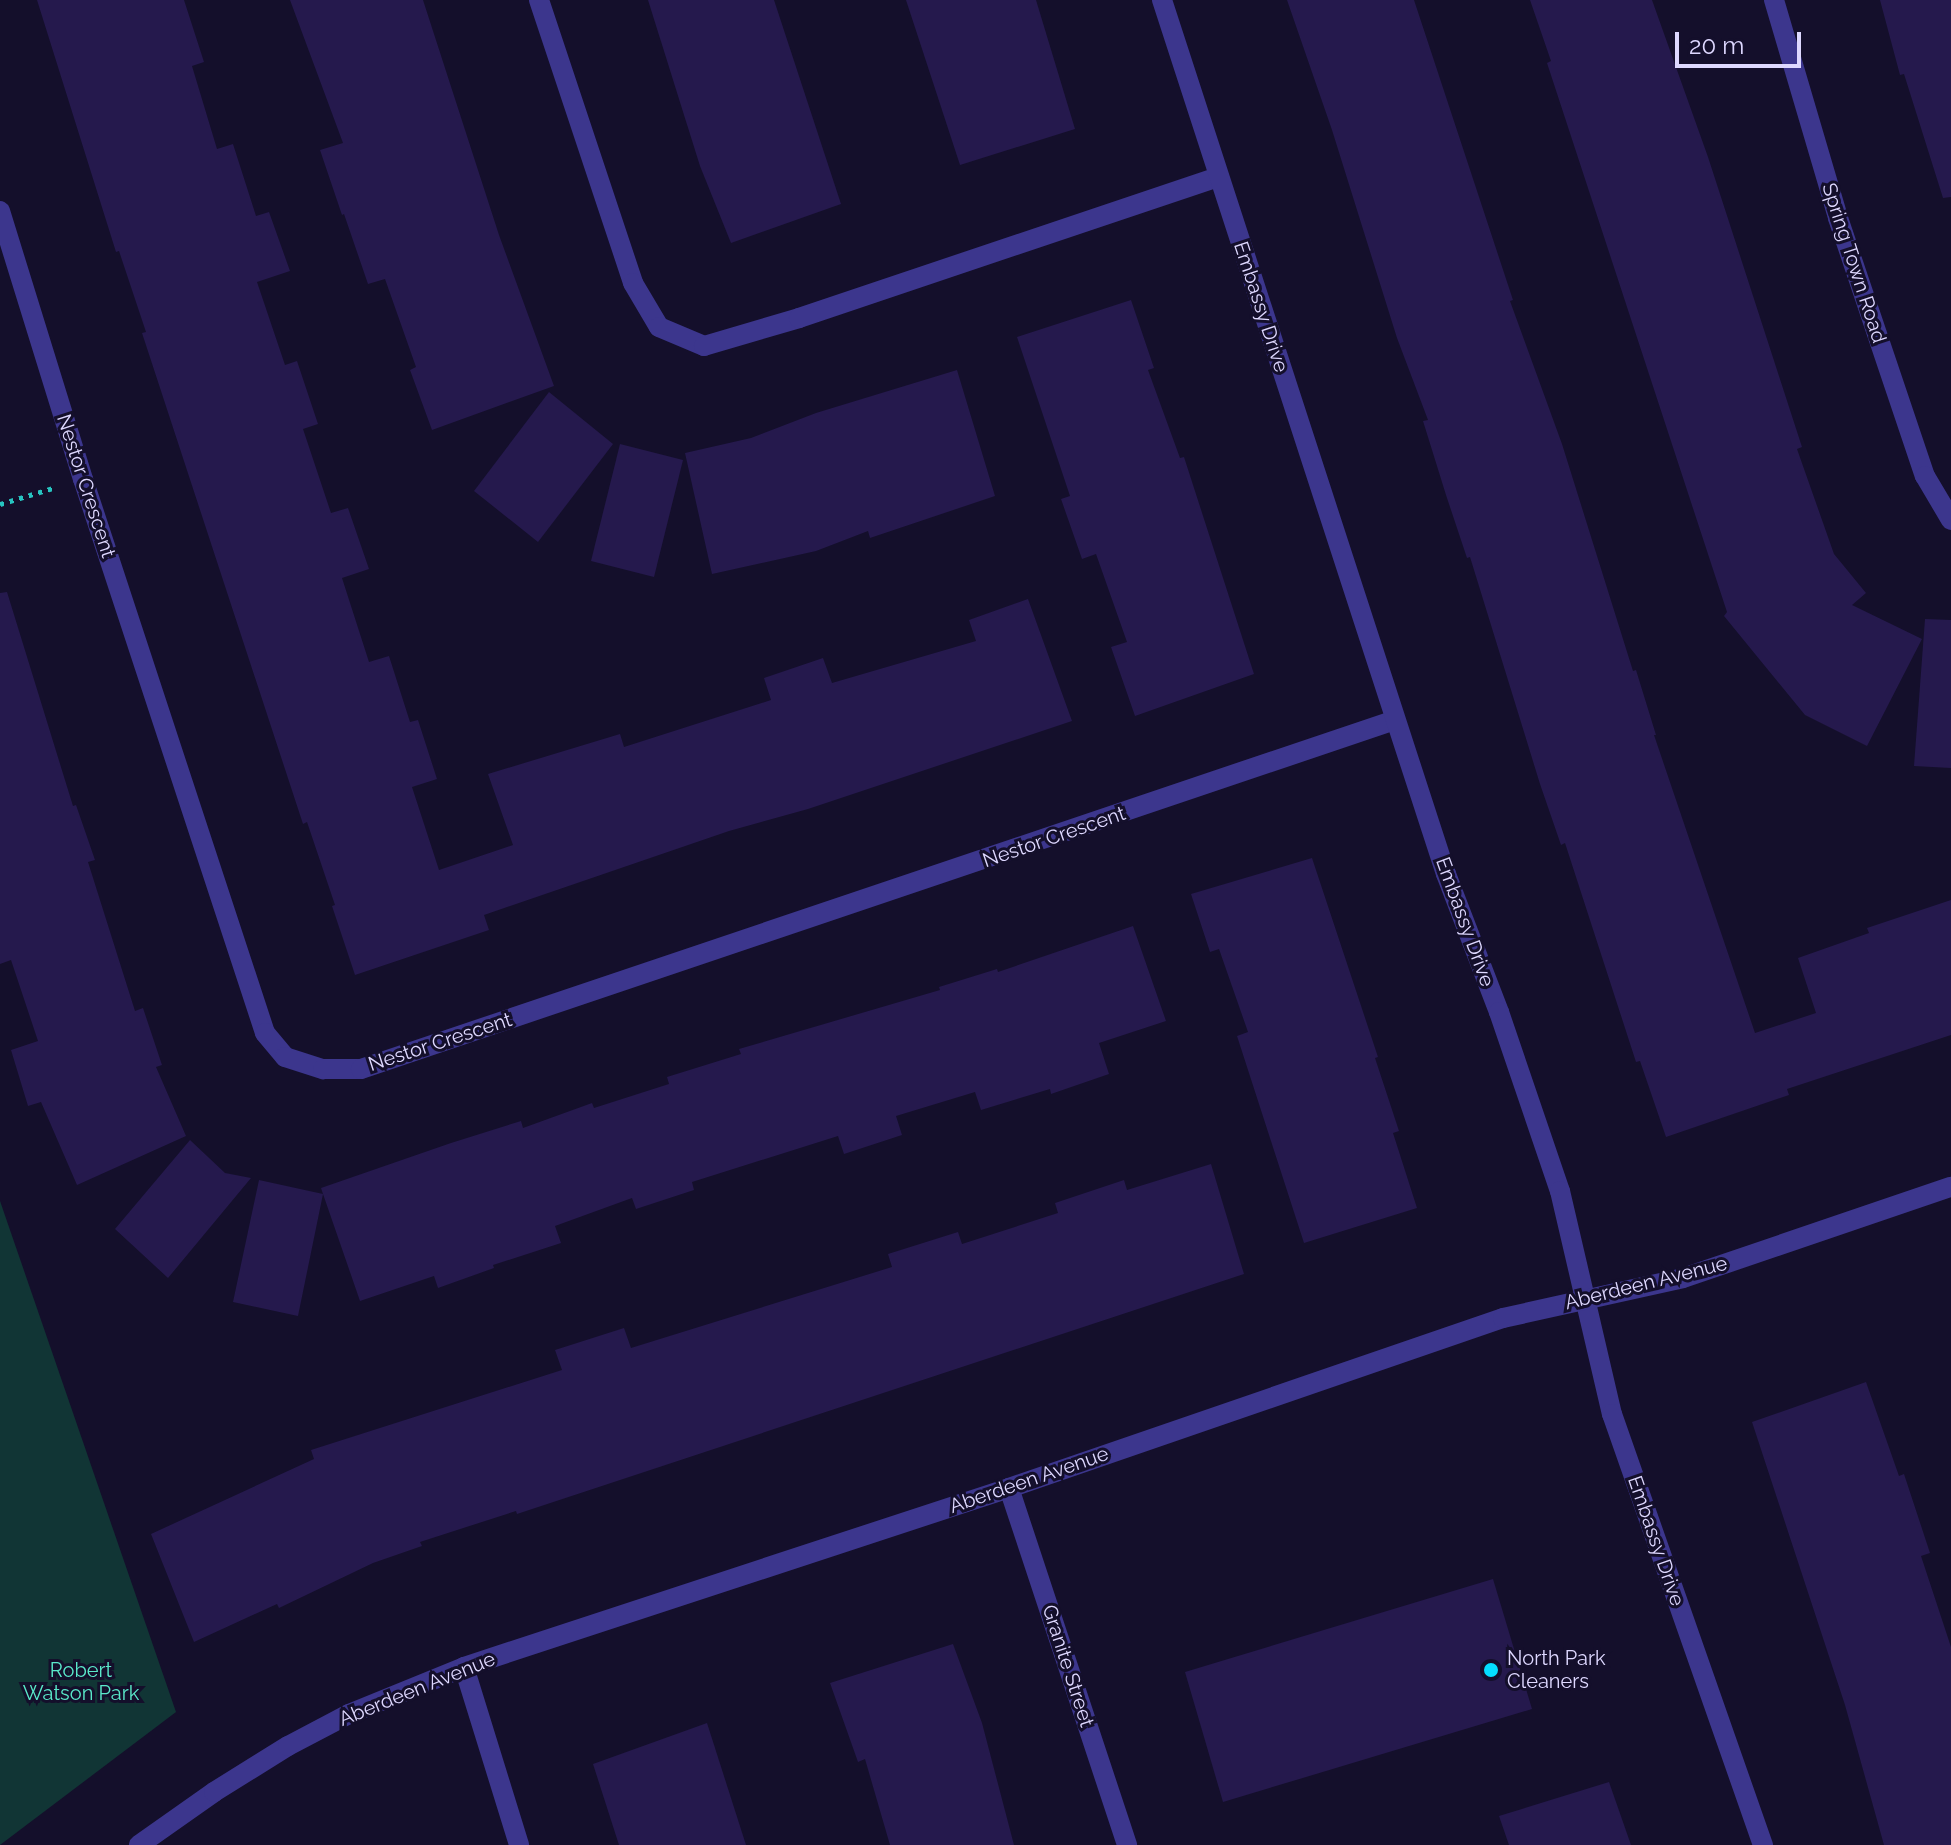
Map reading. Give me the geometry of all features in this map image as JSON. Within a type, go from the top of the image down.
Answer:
[{"type":"street","points":[[539,0],[633,283],[659,327],[704,346],[799,318],[1219,177]]},
{"type":"street","name":"Embassy Drive","points":[[1162,0],[1395,720],[1560,1191],[1612,1414],[1763,1845]]},
{"type":"street","name":"Spring Town Road","points":[[1774,0],[1838,218],[1925,476],[1951,520]]},
{"type":"street","name":"Nestor Crescent","points":[[0,211],[83,479],[265,1033],[285,1057],[323,1069],[361,1069],[1395,720]]},
{"type":"street","name":"Aberdeen Avenue","points":[[139,1845],[214,1792],[288,1746],[349,1714],[464,1667],[1009,1488],[1503,1318],[1683,1278],[1951,1187]]},
{"type":"street","name":"Granite Street","points":[[1009,1488],[1127,1845]]},
{"type":"street","points":[[464,1667],[519,1845]]},
{"type":"path","points":[[0,504],[83,479]]},
{"type":"green space","name":"Robert Watson Park","points":[[0,1201],[176,1712],[0,1845]]},
{"type":"building","points":[[37,0],[184,0],[204,62],[192,66],[217,149],[233,144],[256,216],[269,212],[290,271],[257,282],[285,365],[297,361],[318,424],[303,429],[331,513],[348,508],[369,569],[342,578],[369,662],[389,656],[410,722],[418,720],[437,779],[412,787],[439,870],[513,845],[488,774],[620,734],[624,747],[771,700],[764,678],[823,658],[832,683],[976,641],[969,620],[1028,599],[1072,721],[808,809],[729,831],[484,915],[489,930],[355,975],[332,906],[335,905],[307,822],[303,824],[142,333],[146,332],[119,251],[116,252]]},
{"type":"building","points":[[290,0],[423,0],[499,235],[554,386],[432,430],[410,370],[416,367],[385,279],[368,284],[320,150],[343,143]]},
{"type":"building","points":[[648,0],[774,0],[841,204],[731,243],[700,166]]},
{"type":"building","points":[[906,0],[1036,0],[1075,129],[960,165]]},
{"type":"building","points":[[1287,0],[1414,0],[1513,300],[1510,301],[1562,444],[1633,671],[1636,670],[1654,735],[1755,1033],[1816,1013],[1798,958],[1869,933],[1867,928],[1951,900],[1951,1035],[1787,1089],[1789,1095],[1666,1137],[1640,1061],[1636,1062],[1565,843],[1561,845],[1540,784],[1470,557],[1467,558],[1423,421],[1428,420],[1397,338],[1332,130]]},
{"type":"building","points":[[1530,0],[1652,0],[1708,157],[1802,447],[1797,449],[1834,554],[1866,593],[1852,605],[1922,639],[1867,746],[1805,715],[1724,616],[1727,612],[1547,63],[1551,61]]},
{"type":"building","points":[[1880,0],[1951,0],[1951,197],[1943,198],[1904,74],[1900,75]]},
{"type":"building","points":[[1131,300],[1154,368],[1148,370],[1180,458],[1184,457],[1254,674],[1135,716],[1111,647],[1127,642],[1096,554],[1082,559],[1061,499],[1070,496],[1017,337]]},
{"type":"building","points":[[957,370],[995,496],[870,538],[868,531],[816,551],[712,574],[685,453],[751,438],[816,413]]},
{"type":"building","points":[[549,392],[613,444],[538,542],[474,491]]},
{"type":"building","points":[[620,444],[683,460],[654,577],[591,561]]},
{"type":"building","points":[[7,592],[73,806],[76,805],[95,860],[88,862],[135,1011],[143,1008],[162,1065],[156,1067],[186,1136],[77,1185],[41,1102],[28,1106],[11,1050],[38,1041],[11,960],[0,964],[0,593]]},
{"type":"building","points":[[1925,619],[1951,620],[1951,768],[1914,766]]},
{"type":"building","points":[[1312,858],[1378,1057],[1375,1058],[1399,1131],[1393,1133],[1417,1208],[1304,1243],[1237,1036],[1248,1032],[1219,949],[1210,952],[1191,894]]},
{"type":"building","points":[[1133,926],[1166,1021],[1099,1043],[1109,1074],[1051,1094],[1050,1089],[981,1110],[975,1092],[896,1116],[902,1135],[844,1154],[838,1136],[692,1182],[694,1190],[636,1209],[632,1198],[555,1226],[561,1243],[493,1265],[494,1268],[438,1288],[434,1276],[360,1301],[321,1188],[521,1121],[523,1128],[592,1103],[594,1108],[669,1084],[667,1077],[741,1054],[739,1049],[940,990],[939,987],[997,969],[998,972]]},
{"type":"building","points":[[190,1140],[225,1173],[251,1178],[168,1278],[115,1229]]},
{"type":"building","points":[[1211,1164],[1244,1274],[517,1514],[516,1511],[420,1542],[422,1546],[373,1563],[279,1608],[277,1604],[194,1642],[151,1534],[314,1459],[311,1450],[562,1370],[555,1350],[624,1328],[631,1348],[892,1267],[888,1254],[958,1232],[962,1244],[1058,1213],[1055,1203],[1124,1180],[1127,1190]]},
{"type":"building","points":[[259,1180],[323,1194],[298,1316],[233,1302]]},
{"type":"building","points":[[1866,1382],[1899,1476],[1904,1474],[1930,1553],[1921,1556],[1951,1647],[1951,1845],[1884,1845],[1845,1705],[1752,1422]]},
{"type":"building","points":[[1493,1579],[1532,1709],[1223,1802],[1185,1672]]},
{"type":"building","points":[[953,1644],[982,1723],[1014,1845],[890,1845],[865,1759],[858,1762],[830,1683]]},
{"type":"building","points":[[707,1723],[746,1845],[619,1845],[593,1764]]},
{"type":"building","points":[[1609,1782],[1631,1845],[1509,1845],[1499,1816]]},
{"type":"place","name":"North Park Cleaners","points":[[1491,1670]]}]
